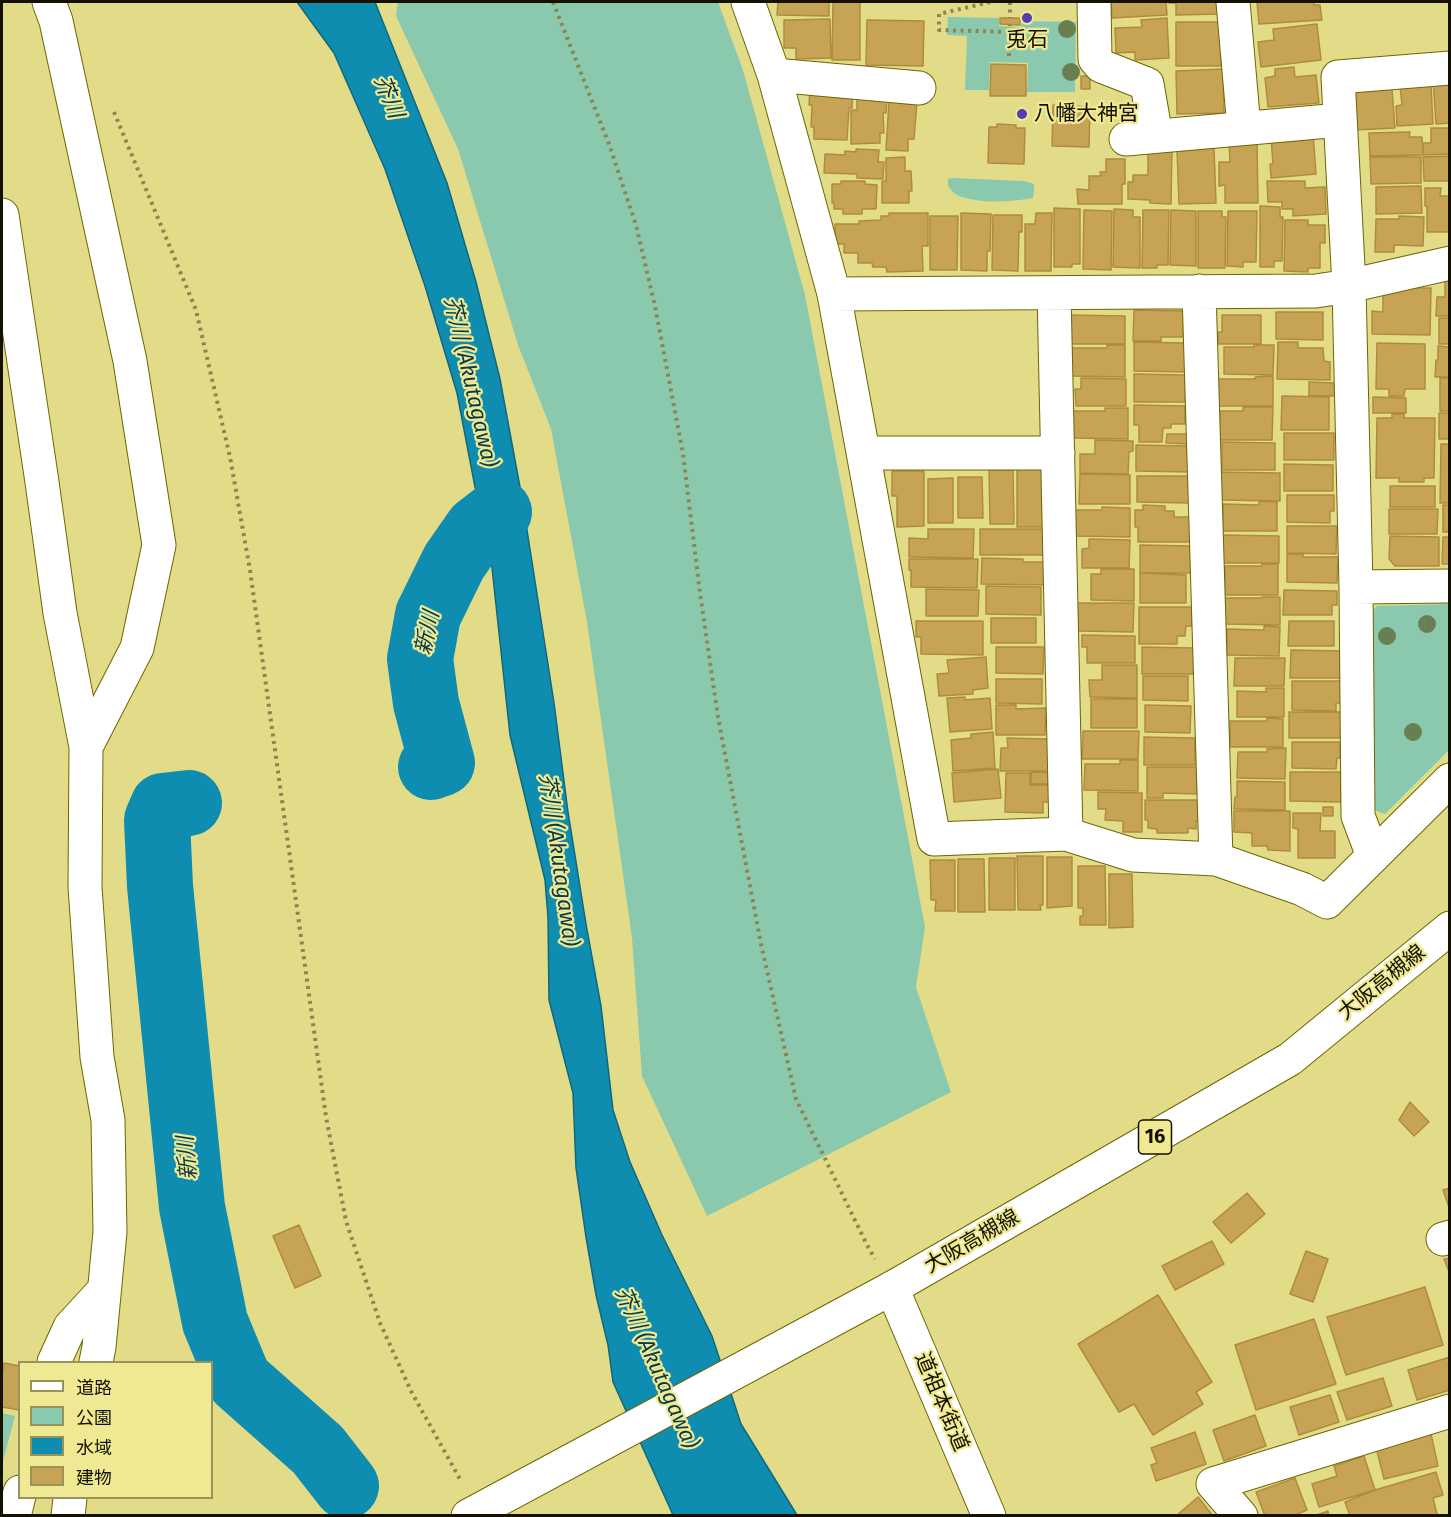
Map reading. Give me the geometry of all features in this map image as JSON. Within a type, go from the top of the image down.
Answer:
[{"type":"street","points":[[50,2],[57,21],[130,361],[159,545],[137,648],[86,747]]},
{"type":"street","points":[[748,2],[774,75],[834,294],[934,838],[1066,834],[1133,855],[1216,859],[1302,889],[1327,902],[1449,780]]},
{"type":"street","points":[[1094,2],[1095,59],[1101,66],[1147,84],[1141,137],[1340,120]]},
{"type":"street","points":[[1233,2],[1244,128]]},
{"type":"street","points":[[1373,856],[1358,816],[1356,587],[1349,286],[1338,77],[1449,68]]},
{"type":"street","points":[[774,75],[919,88]]},
{"type":"street","points":[[2,215],[60,613],[86,747],[85,887],[97,1057],[108,1120],[110,1232],[96,1361]]},
{"type":"street","points":[[834,294],[1316,291],[1349,286],[1449,263]]},
{"type":"street","points":[[1200,291],[1216,859]]},
{"type":"street","points":[[1054,292],[1066,834]]},
{"type":"street","points":[[864,453],[1058,453]]},
{"type":"street","points":[[1356,587],[1449,586]]},
{"type":"street","name":"大阪高槻線","points":[[473,1513],[840,1317],[1290,1059],[1449,928]]},
{"type":"street","name":"道祖本街道","points":[[892,1288],[990,1515]]},
{"type":"street","points":[[54,1361],[70,1327],[104,1290]]},
{"type":"street","points":[[1241,1515],[1213,1484],[1449,1411]]},
{"type":"street","points":[[14,1515],[18,1499]]},
{"type":"street","points":[[68,1515],[70,1499]]},
{"type":"path","points":[[553,2],[609,144],[636,225],[655,306],[683,454],[718,717],[760,944],[796,1099],[867,1245],[892,1288]]},
{"type":"path","points":[[990,2],[939,14],[939,30],[1010,32]]},
{"type":"path","points":[[1010,2],[1010,18]]},
{"type":"path","points":[[1009,56],[1010,25]]},
{"type":"path","points":[[73,97],[111,102],[196,310],[230,457],[250,570],[326,1118],[346,1221],[380,1323],[412,1393],[473,1513]]},
{"type":"green space","points":[[398,2],[718,2],[743,70],[805,295],[925,927],[916,987],[951,1092],[707,1216],[642,1076],[632,938],[587,622],[551,429],[518,345],[458,149],[396,16]]},
{"type":"green space","points":[[948,17],[999,18],[999,26],[1021,27],[1022,21],[1076,22],[1075,92],[1027,92],[1028,63],[990,62],[989,90],[965,90],[967,36],[947,35]]},
{"type":"green space","points":[[948,179],[1024,181],[1034,184],[1033,198],[996,202],[968,199],[957,195],[948,186]]},
{"type":"green space","points":[[1449,604],[1449,750],[1385,814],[1371,809],[1364,620],[1377,606]]},
{"type":"green space","points":[[2,1413],[15,1416],[2,1465]]},
{"type":"water","points":[[297,2],[375,2],[447,183],[476,282],[500,379],[522,498],[554,703],[568,812],[601,1006],[613,1110],[630,1162],[662,1235],[712,1336],[741,1424],[797,1515],[673,1515],[613,1382],[608,1345],[596,1295],[576,1168],[573,1093],[549,1000],[545,880],[510,735],[487,521],[475,487],[457,393],[425,286],[385,169],[334,53]]},
{"type":"building","points":[[778,2],[829,2],[829,16],[777,15]]},
{"type":"building","points":[[833,2],[860,2],[860,60],[832,60]]},
{"type":"building","points":[[1111,2],[1166,2],[1167,15],[1112,18]]},
{"type":"building","points":[[1169,2],[1220,2],[1221,14],[1176,15],[1176,3]]},
{"type":"building","points":[[1257,2],[1314,2],[1314,5],[1320,5],[1322,20],[1259,24]]},
{"type":"building","points":[[1000,18],[1020,18],[1020,25],[1000,24]]},
{"type":"building","points":[[1167,18],[1169,58],[1135,60],[1135,52],[1116,53],[1115,28],[1142,27],[1141,20]]},
{"type":"building","points":[[830,19],[831,58],[796,59],[796,48],[784,48],[784,20]]},
{"type":"building","points":[[867,20],[924,21],[923,66],[866,65]]},
{"type":"building","points":[[1176,22],[1221,22],[1221,66],[1176,66]]},
{"type":"building","points":[[1317,24],[1321,60],[1261,67],[1258,42],[1274,40],[1273,29]]},
{"type":"building","points":[[991,64],[1026,65],[1026,96],[990,96]]},
{"type":"building","points":[[1294,67],[1295,77],[1316,75],[1319,103],[1268,107],[1265,78],[1275,76],[1275,69]]},
{"type":"building","points":[[1223,69],[1224,113],[1177,114],[1176,71]]},
{"type":"building","points":[[1081,76],[1090,76],[1090,89],[1081,89]]},
{"type":"building","points":[[1433,80],[1450,80],[1450,123],[1436,124]]},
{"type":"building","points":[[1431,85],[1433,124],[1397,126],[1396,106],[1402,105],[1400,86]]},
{"type":"building","points":[[810,87],[853,89],[847,140],[814,139],[814,127],[811,127],[812,105],[809,105]]},
{"type":"building","points":[[1392,89],[1395,128],[1356,130],[1354,91]]},
{"type":"building","points":[[857,98],[887,98],[886,113],[883,113],[884,133],[880,133],[880,143],[851,144],[851,110],[857,110]]},
{"type":"building","points":[[889,101],[917,102],[914,139],[908,139],[908,151],[886,150]]},
{"type":"building","points":[[1053,105],[1090,107],[1089,147],[1052,146]]},
{"type":"building","points":[[997,124],[1025,128],[1024,164],[988,163],[989,127],[997,127]]},
{"type":"building","points":[[1431,128],[1450,128],[1450,154],[1423,155],[1423,143],[1431,143]]},
{"type":"building","points":[[1410,132],[1409,137],[1422,137],[1423,155],[1370,156],[1369,133]]},
{"type":"building","points":[[1313,133],[1316,174],[1271,178],[1270,164],[1273,164],[1271,137]]},
{"type":"building","points":[[1257,142],[1258,203],[1225,203],[1225,185],[1219,186],[1219,162],[1230,162],[1229,143]]},
{"type":"building","points":[[1148,148],[1172,148],[1171,204],[1128,199],[1128,182],[1133,182],[1133,175],[1148,175]]},
{"type":"building","points":[[1214,148],[1216,203],[1179,204],[1177,149]]},
{"type":"building","points":[[856,149],[879,150],[878,162],[884,162],[883,179],[857,178],[857,174],[824,173],[825,154],[845,155],[845,151],[856,152]]},
{"type":"building","points":[[1450,156],[1450,181],[1424,181],[1423,157]]},
{"type":"building","points":[[905,157],[905,171],[911,171],[912,191],[909,191],[909,203],[882,203],[882,181],[886,181],[886,158]]},
{"type":"building","points":[[1370,157],[1421,157],[1421,183],[1371,184]]},
{"type":"building","points":[[1106,159],[1125,159],[1122,204],[1078,204],[1077,189],[1089,190],[1089,176],[1101,176],[1100,172],[1106,172]]},
{"type":"building","points":[[841,181],[865,181],[865,184],[877,185],[876,209],[862,209],[862,214],[843,214],[843,209],[834,209],[832,184],[841,184]]},
{"type":"building","points":[[1267,181],[1305,181],[1305,188],[1325,187],[1326,214],[1293,216],[1293,209],[1282,209],[1282,202],[1268,202]]},
{"type":"building","points":[[1421,186],[1422,213],[1376,214],[1376,187]]},
{"type":"building","points":[[1425,188],[1441,188],[1440,196],[1450,196],[1450,232],[1427,232]]},
{"type":"building","points":[[1260,206],[1280,207],[1280,217],[1283,217],[1282,261],[1274,261],[1274,267],[1260,267]]},
{"type":"building","points":[[1054,208],[1080,209],[1080,264],[1072,264],[1072,267],[1054,267]]},
{"type":"building","points":[[1114,209],[1133,210],[1133,217],[1140,217],[1140,268],[1113,267]]},
{"type":"building","points":[[1084,210],[1112,211],[1111,270],[1083,269]]},
{"type":"building","points":[[1143,210],[1169,210],[1168,265],[1142,268]]},
{"type":"building","points":[[1171,210],[1196,211],[1196,266],[1170,265]]},
{"type":"building","points":[[1198,211],[1222,211],[1222,217],[1226,217],[1225,268],[1198,268]]},
{"type":"building","points":[[1228,211],[1257,211],[1256,262],[1243,262],[1243,267],[1227,266]]},
{"type":"building","points":[[889,213],[928,213],[928,246],[922,246],[923,271],[887,272],[886,267],[873,267],[872,263],[858,263],[858,253],[844,253],[844,244],[835,244],[835,224],[859,224],[859,221],[881,220],[881,216],[889,216]]},
{"type":"building","points":[[961,213],[991,214],[987,271],[961,270]]},
{"type":"building","points":[[1036,213],[1052,213],[1051,271],[1025,271],[1025,224],[1035,224]]},
{"type":"building","points":[[993,215],[1022,215],[1018,271],[992,270]]},
{"type":"building","points":[[930,216],[958,216],[957,270],[930,270]]},
{"type":"building","points":[[1399,216],[1424,217],[1423,246],[1394,245],[1394,252],[1375,252],[1376,219],[1399,219]]},
{"type":"building","points":[[1285,220],[1308,220],[1308,225],[1325,225],[1325,243],[1320,243],[1320,268],[1308,268],[1308,272],[1284,271]]},
{"type":"building","points":[[1445,279],[1450,279],[1450,316],[1436,316],[1437,297],[1445,297]]},
{"type":"building","points":[[1401,288],[1431,288],[1430,335],[1372,334],[1372,311],[1383,312],[1383,293]]},
{"type":"building","points":[[1134,310],[1184,311],[1183,337],[1161,337],[1161,341],[1133,341]]},
{"type":"building","points":[[1276,312],[1323,312],[1323,340],[1276,339]]},
{"type":"building","points":[[1069,315],[1125,316],[1125,344],[1069,344]]},
{"type":"building","points":[[1222,315],[1261,315],[1261,344],[1218,344],[1218,332],[1222,332]]},
{"type":"building","points":[[1439,318],[1450,318],[1450,344],[1439,344]]},
{"type":"building","points":[[1134,342],[1187,343],[1186,372],[1134,371]]},
{"type":"building","points":[[1278,342],[1298,342],[1298,348],[1323,348],[1324,361],[1330,362],[1330,380],[1277,379]]},
{"type":"building","points":[[1377,343],[1425,344],[1425,389],[1405,389],[1404,396],[1389,396],[1389,389],[1376,389]]},
{"type":"building","points":[[1107,345],[1125,345],[1125,377],[1071,376],[1071,348],[1107,348]]},
{"type":"building","points":[[1254,345],[1274,345],[1273,375],[1224,374],[1224,347],[1254,347]]},
{"type":"building","points":[[1438,346],[1450,347],[1450,377],[1435,377]]},
{"type":"building","points":[[1134,374],[1186,375],[1185,402],[1134,402]]},
{"type":"building","points":[[1273,376],[1273,406],[1217,406],[1218,379],[1255,379],[1255,377]]},
{"type":"building","points":[[1081,378],[1126,379],[1126,406],[1076,406],[1075,389],[1081,389]]},
{"type":"building","points":[[1440,378],[1450,378],[1450,411],[1440,411]]},
{"type":"building","points":[[1309,382],[1334,383],[1335,396],[1309,396]]},
{"type":"building","points":[[1282,396],[1329,397],[1329,430],[1281,430]]},
{"type":"building","points":[[1373,397],[1406,398],[1406,413],[1373,413]]},
{"type":"building","points":[[1134,405],[1185,406],[1185,424],[1171,424],[1171,428],[1163,428],[1162,442],[1139,442],[1139,425],[1134,425]]},
{"type":"building","points":[[1243,407],[1273,407],[1272,440],[1219,440],[1220,411],[1243,411]]},
{"type":"building","points":[[1105,408],[1128,408],[1128,439],[1073,438],[1073,411],[1105,411]]},
{"type":"building","points":[[1439,413],[1450,413],[1450,439],[1439,439]]},
{"type":"building","points":[[1392,414],[1404,414],[1404,418],[1435,418],[1434,478],[1424,478],[1424,482],[1399,482],[1399,478],[1376,478],[1377,418],[1392,418]]},
{"type":"building","points":[[1284,433],[1334,433],[1334,460],[1284,460]]},
{"type":"building","points":[[1167,434],[1190,434],[1189,444],[1166,443]]},
{"type":"building","points":[[1095,440],[1133,441],[1133,451],[1129,452],[1128,474],[1080,473],[1080,454],[1095,454]]},
{"type":"building","points":[[1222,442],[1275,443],[1275,470],[1222,470]]},
{"type":"building","points":[[1441,444],[1450,444],[1450,503],[1440,503]]},
{"type":"building","points":[[1136,445],[1189,446],[1189,472],[1136,471]]},
{"type":"building","points":[[1284,464],[1333,465],[1333,491],[1284,491]]},
{"type":"building","points":[[1017,469],[1043,469],[1044,527],[1017,527]]},
{"type":"building","points":[[989,470],[1013,470],[1014,524],[990,524]]},
{"type":"building","points":[[892,471],[924,471],[924,526],[897,527],[897,496],[892,496]]},
{"type":"building","points":[[1219,472],[1280,473],[1280,501],[1218,500]]},
{"type":"building","points":[[1080,474],[1130,475],[1130,504],[1079,504]]},
{"type":"building","points":[[1137,476],[1190,476],[1189,503],[1137,502]]},
{"type":"building","points":[[958,477],[982,477],[983,518],[958,518]]},
{"type":"building","points":[[953,478],[953,523],[928,523],[928,479]]},
{"type":"building","points":[[1390,486],[1435,486],[1435,507],[1390,507]]},
{"type":"building","points":[[1287,495],[1334,495],[1334,511],[1330,511],[1330,523],[1287,522]]},
{"type":"building","points":[[1259,501],[1277,502],[1277,531],[1223,531],[1223,504],[1259,505]]},
{"type":"building","points":[[1143,505],[1165,506],[1165,511],[1174,511],[1174,517],[1190,517],[1194,542],[1138,542],[1135,510],[1143,510]]},
{"type":"building","points":[[1443,505],[1450,505],[1450,532],[1443,532]]},
{"type":"building","points":[[1102,507],[1130,508],[1130,537],[1075,536],[1075,510],[1102,510]]},
{"type":"building","points":[[1389,509],[1438,509],[1437,534],[1389,534]]},
{"type":"building","points":[[1287,526],[1337,526],[1336,554],[1287,553]]},
{"type":"building","points":[[928,529],[974,529],[973,558],[909,557],[909,538],[928,539]]},
{"type":"building","points":[[980,529],[1045,529],[1045,555],[980,555]]},
{"type":"building","points":[[1223,535],[1279,536],[1279,563],[1223,563]]},
{"type":"building","points":[[1390,536],[1439,537],[1439,566],[1395,566],[1389,559]]},
{"type":"building","points":[[1443,537],[1450,537],[1450,564],[1442,564]]},
{"type":"building","points":[[1089,539],[1130,540],[1129,568],[1082,568],[1082,549],[1089,548]]},
{"type":"building","points":[[1140,545],[1191,546],[1191,573],[1140,573]]},
{"type":"building","points":[[1287,554],[1303,554],[1303,557],[1338,557],[1337,583],[1287,582]]},
{"type":"building","points":[[982,558],[1045,562],[1045,585],[981,584]]},
{"type":"building","points":[[909,559],[978,559],[977,588],[911,587]]},
{"type":"building","points":[[1262,564],[1278,564],[1278,595],[1225,595],[1225,566],[1262,566]]},
{"type":"building","points":[[1101,569],[1134,569],[1134,601],[1091,600],[1091,574],[1101,574]]},
{"type":"building","points":[[1140,573],[1186,575],[1186,603],[1140,603]]},
{"type":"building","points":[[986,586],[1041,587],[1041,615],[986,614]]},
{"type":"building","points":[[926,589],[979,590],[978,616],[926,616]]},
{"type":"building","points":[[1284,590],[1337,591],[1337,605],[1332,605],[1332,615],[1283,615]]},
{"type":"building","points":[[1280,597],[1280,625],[1225,624],[1225,598]]},
{"type":"building","points":[[1077,603],[1134,603],[1133,632],[1077,631]]},
{"type":"building","points":[[1139,607],[1192,607],[1192,626],[1186,626],[1185,636],[1177,636],[1177,644],[1139,644]]},
{"type":"building","points":[[991,618],[1036,618],[1036,643],[991,643]]},
{"type":"building","points":[[916,621],[983,621],[983,655],[921,654],[921,637],[916,637]]},
{"type":"building","points":[[1289,621],[1334,621],[1334,646],[1288,646]]},
{"type":"building","points":[[1264,626],[1280,627],[1279,656],[1227,655],[1227,629],[1264,630]]},
{"type":"building","points":[[1082,635],[1135,636],[1135,663],[1087,663],[1087,647],[1082,647]]},
{"type":"building","points":[[996,647],[1044,647],[1043,674],[996,673]]},
{"type":"building","points":[[1142,647],[1195,648],[1195,674],[1142,674]]},
{"type":"building","points":[[1291,650],[1344,651],[1344,678],[1290,678]]},
{"type":"building","points":[[986,657],[988,688],[973,690],[973,694],[939,696],[937,674],[949,673],[947,660]]},
{"type":"building","points":[[1235,658],[1285,658],[1284,686],[1234,686]]},
{"type":"building","points":[[1102,665],[1137,665],[1137,698],[1090,697],[1089,680],[1102,680]]},
{"type":"building","points":[[1143,676],[1188,676],[1188,701],[1143,700]]},
{"type":"building","points":[[996,679],[1042,679],[1042,704],[996,703]]},
{"type":"building","points":[[1292,681],[1343,681],[1343,703],[1336,703],[1336,711],[1292,710]]},
{"type":"building","points":[[1266,688],[1284,688],[1284,717],[1237,717],[1237,691],[1266,692]]},
{"type":"building","points":[[965,697],[965,700],[990,698],[992,729],[950,732],[947,698]]},
{"type":"building","points":[[1091,699],[1137,699],[1137,728],[1091,728]]},
{"type":"building","points":[[996,705],[1016,705],[1016,709],[1046,708],[1045,735],[996,735]]},
{"type":"building","points":[[1145,705],[1191,706],[1190,733],[1145,732]]},
{"type":"building","points":[[1289,712],[1341,712],[1341,738],[1289,738]]},
{"type":"building","points":[[1267,718],[1283,719],[1283,747],[1230,747],[1230,721],[1267,721]]},
{"type":"building","points":[[1083,731],[1139,731],[1138,759],[1082,759]]},
{"type":"building","points":[[993,732],[995,768],[953,771],[951,740],[971,738],[971,734]]},
{"type":"building","points":[[1144,737],[1195,738],[1195,765],[1144,765]]},
{"type":"building","points":[[1007,738],[1048,739],[1048,771],[1000,771],[1001,748],[1008,748]]},
{"type":"building","points":[[1292,742],[1340,742],[1340,758],[1337,758],[1336,769],[1292,768]]},
{"type":"building","points":[[1286,748],[1285,779],[1237,778],[1238,752],[1267,752],[1267,749]]},
{"type":"building","points":[[1120,760],[1138,760],[1138,791],[1084,790],[1085,764],[1120,764]]},
{"type":"building","points":[[1147,767],[1198,767],[1197,794],[1163,793],[1163,798],[1147,798]]},
{"type":"building","points":[[998,769],[1001,798],[954,802],[952,773]]},
{"type":"building","points":[[1031,772],[1053,773],[1053,784],[1031,784]]},
{"type":"building","points":[[1290,772],[1341,772],[1341,802],[1290,801]]},
{"type":"building","points":[[1006,773],[1030,773],[1030,785],[1052,785],[1051,802],[1043,802],[1043,813],[1005,812]]},
{"type":"building","points":[[1237,781],[1285,782],[1285,810],[1234,809]]},
{"type":"building","points":[[1098,792],[1142,793],[1142,832],[1123,832],[1123,821],[1105,820],[1106,809],[1098,809]]},
{"type":"building","points":[[1145,800],[1200,800],[1200,821],[1196,821],[1196,829],[1188,828],[1188,833],[1157,833],[1157,829],[1148,828],[1148,820],[1145,820]]},
{"type":"building","points":[[1323,807],[1333,807],[1333,816],[1323,816]]},
{"type":"building","points":[[1234,811],[1290,811],[1290,851],[1268,850],[1267,846],[1252,846],[1252,833],[1234,832]]},
{"type":"building","points":[[1293,813],[1321,813],[1320,831],[1335,831],[1335,858],[1298,858],[1298,829],[1293,828]]},
{"type":"building","points":[[1017,856],[1043,856],[1043,905],[1040,905],[1041,910],[1018,910]]},
{"type":"building","points":[[1047,857],[1072,857],[1072,906],[1047,908]]},
{"type":"building","points":[[989,858],[1015,858],[1015,910],[989,910]]},
{"type":"building","points":[[958,859],[984,859],[985,912],[958,912]]},
{"type":"building","points":[[930,860],[955,860],[955,911],[935,911],[936,900],[931,900]]},
{"type":"building","points":[[1078,866],[1105,866],[1106,925],[1080,925],[1083,908],[1078,908]]},
{"type":"building","points":[[1109,874],[1132,874],[1133,927],[1109,928]]},
{"type":"building","points":[[1410,1102],[1429,1122],[1414,1136],[1399,1120]]},
{"type":"building","points":[[1450,1188],[1450,1210],[1443,1190]]},
{"type":"building","points":[[1247,1193],[1265,1214],[1231,1243],[1213,1222]]},
{"type":"building","points":[[299,1225],[321,1276],[295,1288],[273,1236]]},
{"type":"building","points":[[1212,1241],[1224,1264],[1175,1290],[1162,1266]]},
{"type":"building","points":[[1306,1251],[1328,1259],[1313,1302],[1290,1294]]},
{"type":"building","points":[[1450,1258],[1450,1274],[1444,1259]]},
{"type":"building","points":[[1425,1287],[1443,1345],[1346,1375],[1327,1317]]},
{"type":"building","points":[[1158,1295],[1212,1382],[1196,1392],[1203,1404],[1153,1435],[1134,1404],[1119,1412],[1078,1344]]},
{"type":"building","points":[[1314,1319],[1336,1384],[1256,1410],[1235,1345]]},
{"type":"building","points":[[1450,1357],[1450,1390],[1417,1400],[1408,1370]]},
{"type":"building","points":[[4,1363],[18,1366],[18,1410],[2,1407]]},
{"type":"building","points":[[1383,1378],[1392,1406],[1347,1420],[1337,1392]]},
{"type":"building","points":[[1330,1395],[1339,1422],[1299,1435],[1290,1407]]},
{"type":"building","points":[[1255,1415],[1266,1446],[1224,1461],[1213,1430]]},
{"type":"building","points":[[1195,1432],[1206,1464],[1156,1481],[1151,1465],[1157,1463],[1151,1448]]},
{"type":"building","points":[[1431,1434],[1438,1466],[1384,1479],[1376,1447]]},
{"type":"building","points":[[1364,1456],[1375,1490],[1319,1507],[1312,1484],[1337,1476],[1334,1466]]},
{"type":"building","points":[[1436,1472],[1443,1495],[1433,1498],[1437,1514],[1432,1516],[1350,1516],[1345,1502],[1375,1490]]},
{"type":"building","points":[[1295,1478],[1307,1510],[1293,1516],[1265,1516],[1256,1492]]},
{"type":"building","points":[[1198,1497],[1213,1516],[1176,1516]]},
{"type":"building","points":[[1328,1511],[1329,1516],[1314,1516]]},
{"type":"waterway","name":"新川","points":[[431,767],[442,763],[426,703],[420,659],[428,615],[454,562],[477,529],[499,512]]},
{"type":"waterway","name":"新川","points":[[189,803],[163,806],[157,820],[160,886],[192,1207],[215,1322],[239,1380],[318,1450],[346,1486]]},
{"type":"place","name":"兎石","points":[[1027,18]]},
{"type":"place","name":"八幡大神宮","points":[[1022,114]]},
{"type":"water label","name":"芥川","points":[[388,97]]},
{"type":"water label","name":"芥川 (Akutagawa)","points":[[470,382]]},
{"type":"water label","name":"芥川 (Akutagawa)","points":[[558,860]]},
{"type":"water label","name":"芥川 (Akutagawa)","points":[[656,1368]]}]
